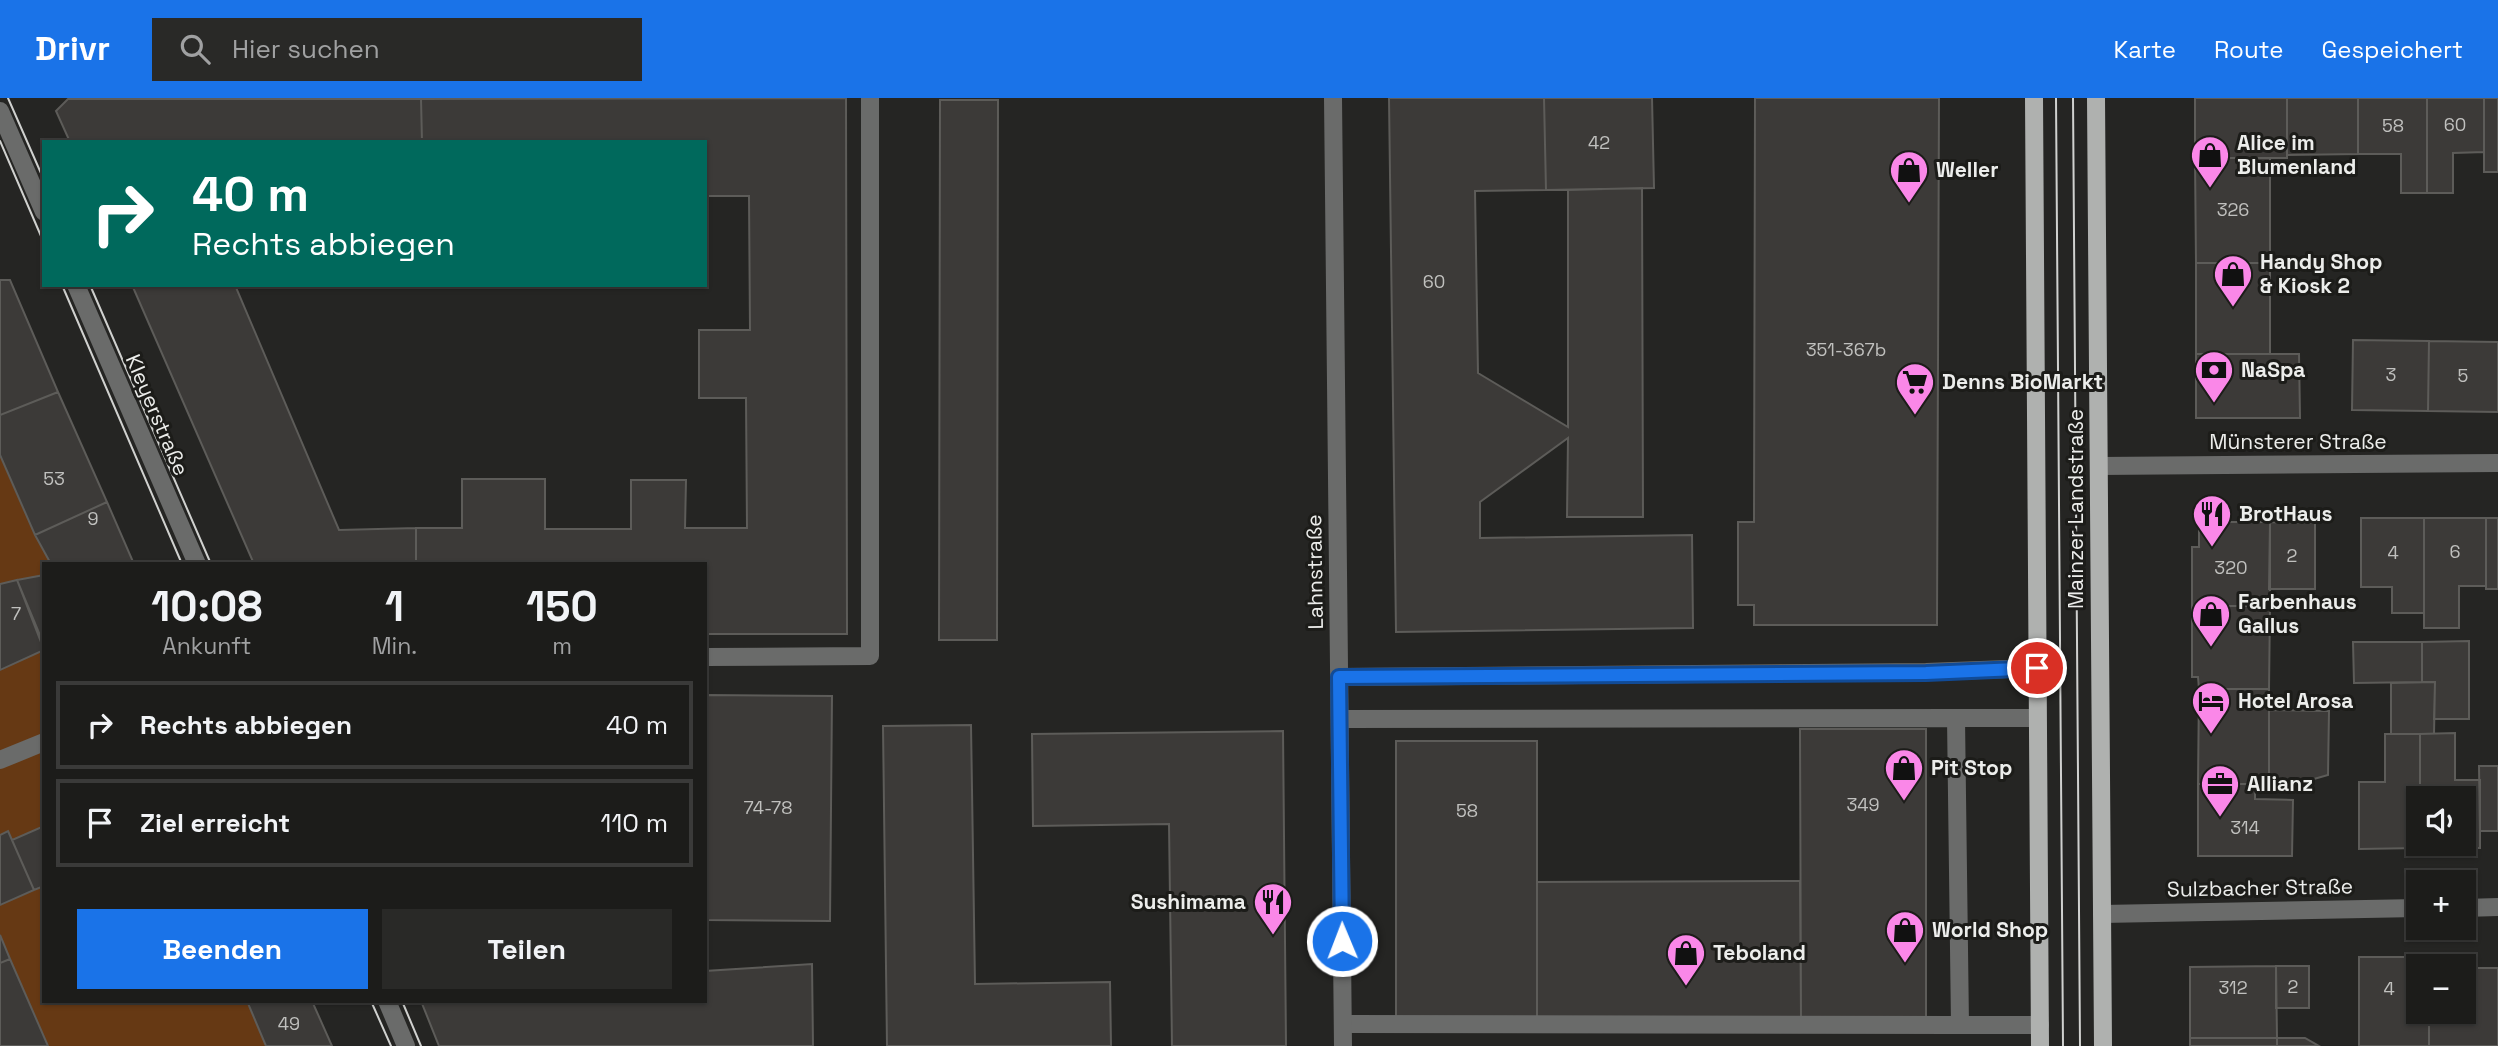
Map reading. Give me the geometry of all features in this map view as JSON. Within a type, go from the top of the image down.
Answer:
[{"type":"main road","name":"Mainzer Landstraße","points":[[2034,98],[2040,1046]]},
{"type":"main road","name":"Mainzer Landstraße","points":[[2096,98],[2103,1046]]},
{"type":"street","points":[[707,657],[870,656],[870,98]]},
{"type":"street","name":"Lahnstraße","points":[[1333,98],[1343,1046]]},
{"type":"street","points":[[0,111],[42,207]]},
{"type":"street","name":"Kleyerstraße","points":[[77,287],[196,562]]},
{"type":"street","name":"Münsterer Straße","points":[[2099,466],[2498,463]]},
{"type":"street","points":[[1339,677],[1926,673],[2037,668]]},
{"type":"street","points":[[1956,718],[1960,1025]]},
{"type":"street","points":[[1340,719],[2037,718]]},
{"type":"street","points":[[0,760],[42,743]]},
{"type":"street","points":[[2476,908],[2498,907]]},
{"type":"street","name":"Sulzbacher Straße","points":[[2102,914],[2406,908]]},
{"type":"street","points":[[388,1003],[407,1046]]},
{"type":"street","points":[[1343,1024],[2040,1025]]},
{"type":"shaded area","points":[[0,455],[35,535],[50,562],[42,562],[42,575],[0,584]]},
{"type":"shaded area","points":[[42,651],[42,827],[12,840],[8,832],[0,835],[0,670]]},
{"type":"shaded area","points":[[42,887],[42,1003],[248,1003],[266,1046],[48,1046],[0,935],[0,905]]},
{"type":"building","points":[[846,98],[847,634],[707,634],[707,562],[416,562],[416,528],[462,528],[462,479],[545,479],[545,529],[631,529],[631,480],[686,480],[685,528],[747,528],[746,398],[699,398],[699,330],[750,330],[749,196],[707,196],[707,140],[422,140],[421,99]]},
{"type":"building","points":[[1389,98],[1544,98],[1546,190],[1475,191],[1478,373],[1568,427],[1568,190],[1642,188],[1643,517],[1567,517],[1568,438],[1480,502],[1480,538],[1692,535],[1693,628],[1396,632]]},
{"type":"building","points":[[1544,98],[1652,98],[1654,188],[1546,190]]},
{"type":"building","points":[[1755,98],[1939,98],[1937,625],[1754,625],[1754,605],[1738,605],[1738,522],[1754,522]]},
{"type":"building","points":[[2195,98],[2287,98],[2287,158],[2195,158]]},
{"type":"building","points":[[2287,98],[2358,98],[2358,154],[2287,155]]},
{"type":"building","points":[[2358,98],[2427,98],[2427,193],[2401,193],[2401,154],[2358,154]]},
{"type":"building","points":[[2427,98],[2484,98],[2484,152],[2453,153],[2453,193],[2427,193]]},
{"type":"building","points":[[2484,98],[2498,98],[2498,172],[2484,172]]},
{"type":"building","points":[[68,99],[421,99],[422,140],[69,140],[56,111]]},
{"type":"building","points":[[940,100],[998,100],[997,640],[939,640]]},
{"type":"building","points":[[2195,158],[2270,158],[2270,263],[2196,263]]},
{"type":"building","name":"Handy Shop & Kiosk 2","points":[[2196,263],[2270,263],[2270,354],[2196,354]]},
{"type":"building","points":[[0,280],[10,280],[58,392],[0,415]]},
{"type":"building","points":[[133,287],[236,287],[339,530],[416,528],[416,562],[253,562]]},
{"type":"building","points":[[2353,340],[2429,341],[2428,411],[2352,410]]},
{"type":"building","points":[[2429,341],[2498,342],[2498,412],[2428,411]]},
{"type":"building","points":[[2196,354],[2299,354],[2300,418],[2196,418]]},
{"type":"building","points":[[58,392],[107,502],[35,535],[0,455],[0,415]]},
{"type":"building","points":[[107,502],[133,562],[50,562],[35,535]]},
{"type":"building","points":[[2361,518],[2424,518],[2424,613],[2392,613],[2392,587],[2361,587]]},
{"type":"building","points":[[2424,518],[2486,518],[2486,586],[2459,586],[2459,628],[2424,628]]},
{"type":"building","points":[[2486,518],[2498,518],[2498,589],[2486,589]]},
{"type":"building","points":[[2199,522],[2270,522],[2270,606],[2192,606],[2192,547],[2199,547]]},
{"type":"building","points":[[2270,522],[2315,523],[2315,589],[2269,589]]},
{"type":"building","points":[[42,575],[42,640],[17,580]]},
{"type":"building","points":[[17,580],[42,651],[0,670],[0,584]]},
{"type":"building","points":[[2192,606],[2270,606],[2269,689],[2199,689],[2198,677],[2192,677]]},
{"type":"building","points":[[2469,641],[2469,719],[2434,719],[2435,682],[2422,682],[2422,642]]},
{"type":"building","points":[[2353,642],[2422,642],[2422,682],[2354,683]]},
{"type":"building","points":[[2435,682],[2434,734],[2391,734],[2391,683]]},
{"type":"building","points":[[2199,689],[2269,689],[2269,784],[2198,784]]},
{"type":"building","points":[[707,695],[832,696],[830,921],[707,920]]},
{"type":"building","points":[[2269,710],[2329,711],[2328,775],[2293,785],[2269,784]]},
{"type":"building","points":[[971,725],[975,984],[1110,982],[1111,1046],[887,1046],[883,726]]},
{"type":"building","points":[[1800,729],[1926,729],[1926,1017],[1801,1017]]},
{"type":"building","points":[[1283,731],[1286,1046],[1172,1046],[1169,824],[1033,826],[1032,734]]},
{"type":"building","points":[[2455,733],[2455,780],[2480,780],[2480,848],[2476,848],[2476,786],[2420,786],[2420,734]]},
{"type":"building","points":[[2385,734],[2420,734],[2420,786],[2406,786],[2406,848],[2359,849],[2359,782],[2385,782]]},
{"type":"building","points":[[1396,741],[1537,741],[1537,1017],[1396,1018]]},
{"type":"building","points":[[2479,766],[2498,766],[2498,831],[2480,831]]},
{"type":"building","points":[[2198,784],[2255,784],[2255,799],[2293,800],[2292,856],[2198,856]]},
{"type":"building","points":[[42,827],[42,887],[34,890],[12,840]]},
{"type":"building","points":[[8,831],[34,890],[0,905],[0,835]]},
{"type":"building","points":[[1800,881],[1801,1017],[1537,1017],[1537,882]]},
{"type":"building","points":[[0,935],[10,959],[0,963]]},
{"type":"building","points":[[2359,957],[2406,957],[2406,1024],[2429,1024],[2429,1046],[2359,1046]]},
{"type":"building","points":[[10,959],[48,1046],[0,1046],[0,963]]},
{"type":"building","points":[[812,964],[813,1046],[439,1046],[422,1003],[707,1003],[707,971]]},
{"type":"building","points":[[2276,966],[2277,1038],[2190,1038],[2190,967]]},
{"type":"building","points":[[2276,966],[2309,966],[2309,1008],[2276,1008]]},
{"type":"building","points":[[2476,968],[2498,968],[2498,1046],[2429,1046],[2429,1024],[2476,1024]]},
{"type":"building","points":[[248,1003],[313,1003],[332,1046],[266,1046]]},
{"type":"building","points":[[2190,1038],[2277,1038],[2277,1046],[2190,1046]]},
{"type":"building","points":[[2277,1038],[2305,1038],[2319,1046],[2277,1046]]},
{"type":"tram line","points":[[8,98],[42,175]]},
{"type":"tram line","points":[[2056,98],[2063,1046]]},
{"type":"tram line","points":[[2073,98],[2080,1046]]},
{"type":"tram line","points":[[0,141],[42,238]]},
{"type":"tram line","points":[[63,287],[181,562]]},
{"type":"tram line","points":[[91,287],[210,562]]},
{"type":"tram line","points":[[372,1003],[391,1046]]},
{"type":"tram line","points":[[403,1003],[421,1046]]},
{"type":"place","name":"Alice im Blumenland","points":[[2210,189]]},
{"type":"place","name":"Weller","points":[[1909,204]]},
{"type":"place","name":"Handy Shop & Kiosk 2","points":[[2233,308]]},
{"type":"place","name":"NaSpa","points":[[2214,404]]},
{"type":"place","name":"Denns BioMarkt","points":[[1915,416]]},
{"type":"place","name":"BrotHaus","points":[[2212,548]]},
{"type":"place","name":"Farbenhaus Gallus","points":[[2211,648]]},
{"type":"place","name":"Hotel Arosa","points":[[2211,735]]},
{"type":"place","name":"Pit Stop","points":[[1904,802]]},
{"type":"place","name":"Allianz","points":[[2220,818]]},
{"type":"place","name":"Sushimama","points":[[1273,936]]},
{"type":"place","name":"World Shop","points":[[1905,964]]},
{"type":"place","name":"Teboland","points":[[1686,987]]},
{"type":"route","points":[[1342,941],[1339,677],[1926,673],[2037,668]]}]
